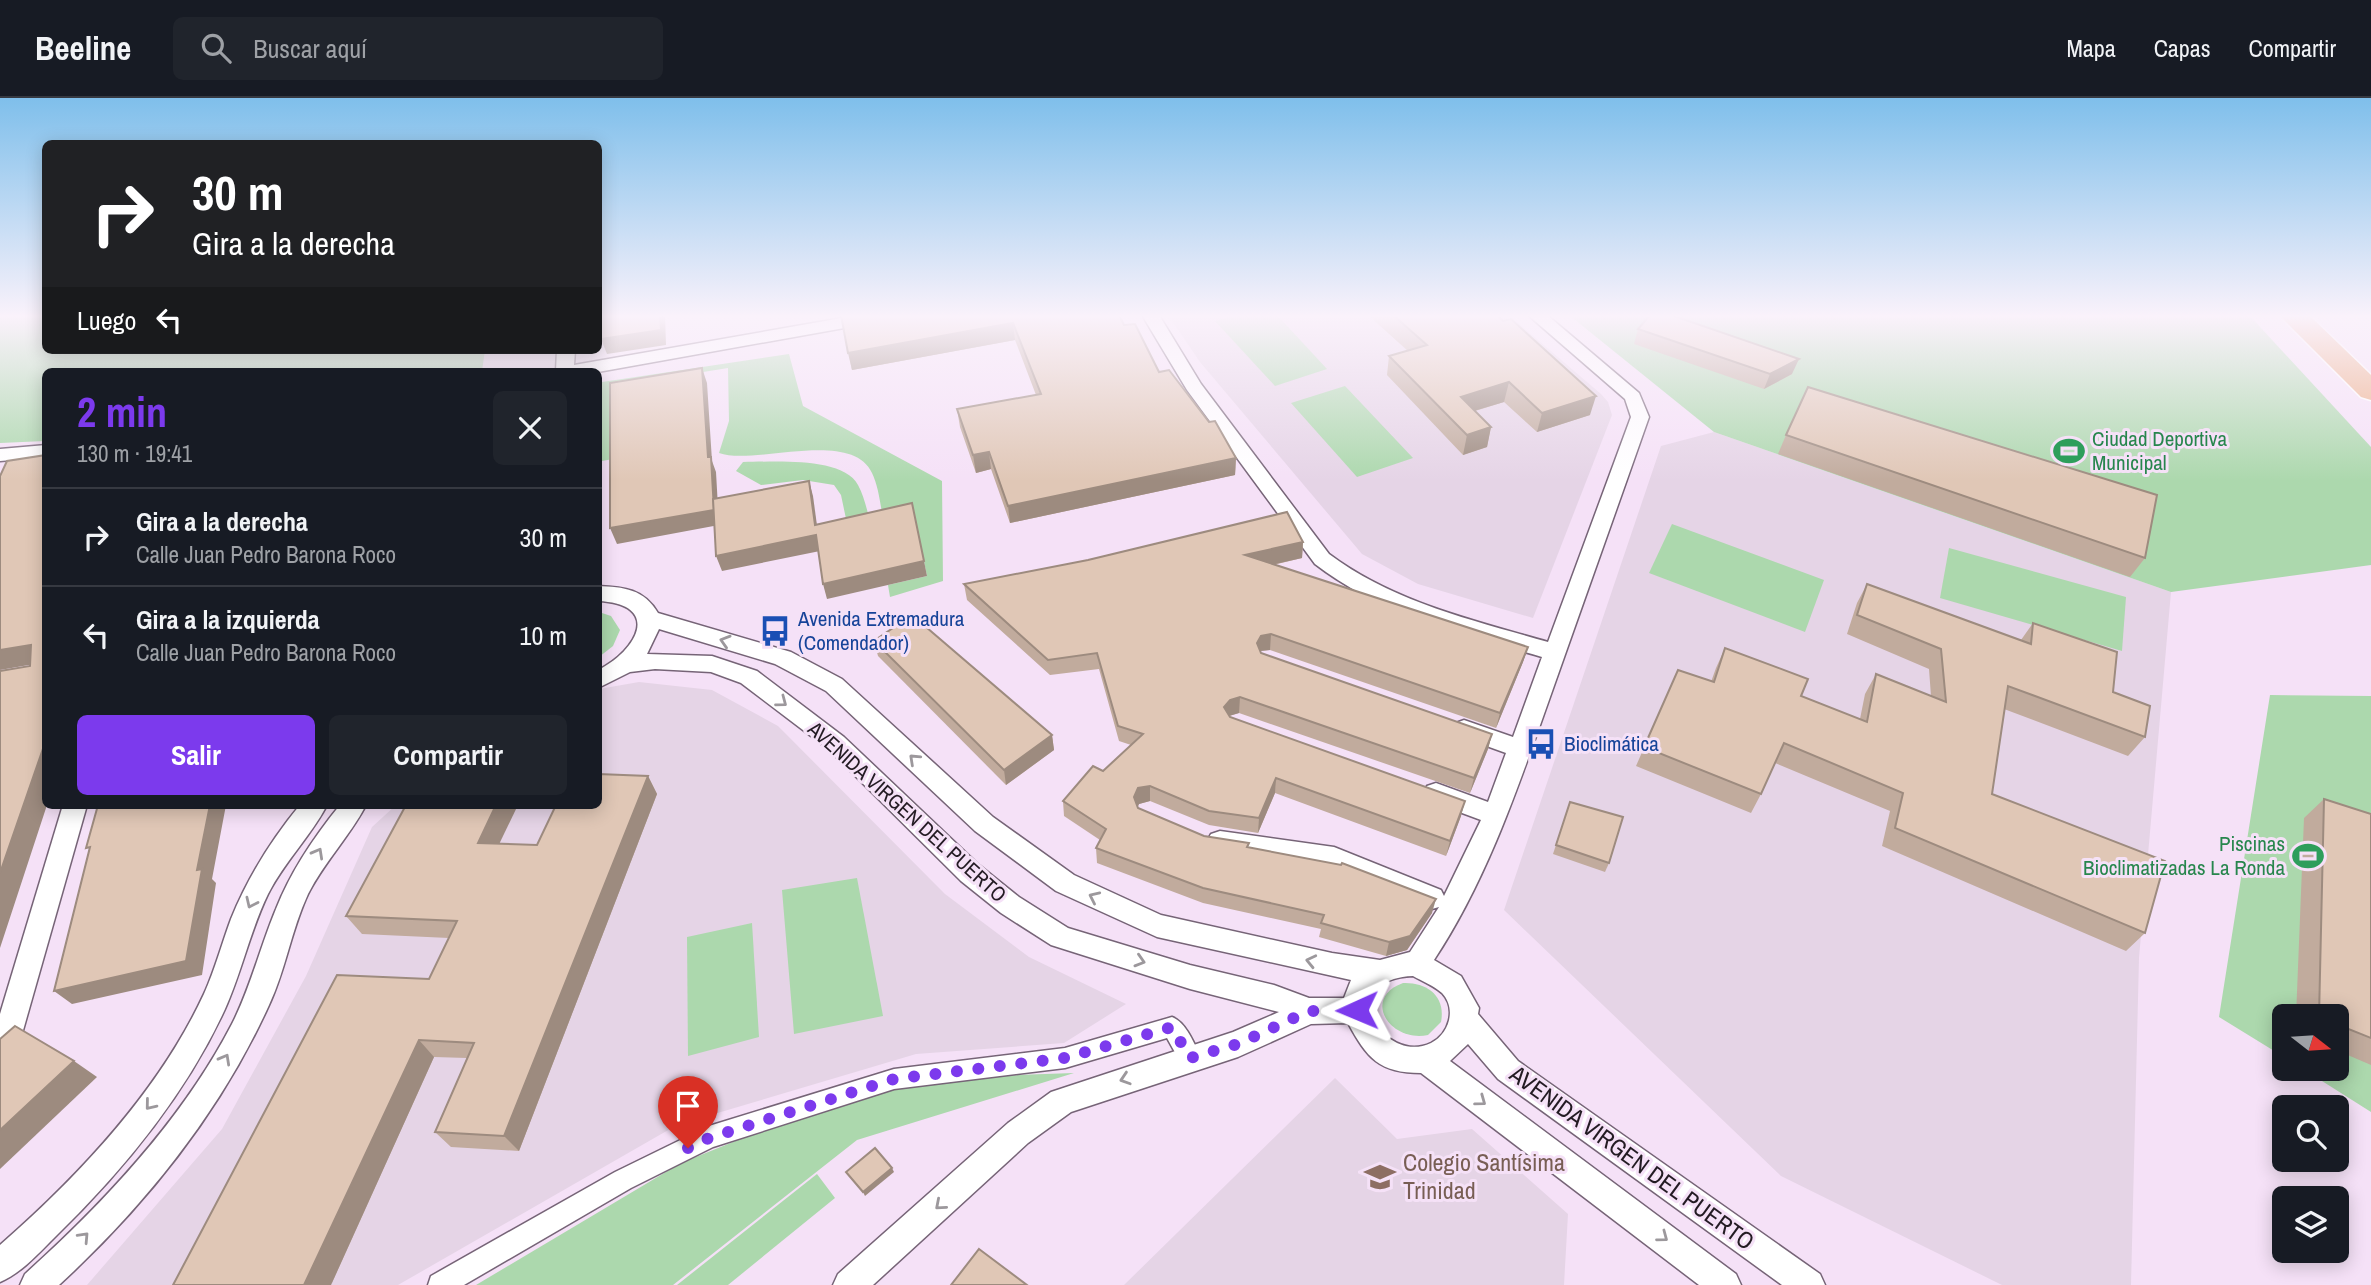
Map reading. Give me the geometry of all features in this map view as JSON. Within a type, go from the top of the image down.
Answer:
[{"type":"main road","points":[[2350,370],[2371,391]]},
{"type":"street","points":[[1184,370],[1322,559],[1338,573],[1421,612],[1557,653]]},
{"type":"street","points":[[1417,964],[1447,916],[1496,815],[1557,653],[1640,417],[1633,397],[1602,370]]},
{"type":"street","points":[[0,454],[42,452]]},
{"type":"street","points":[[602,589],[634,600],[649,618],[649,633],[642,649],[627,664],[602,678]]},
{"type":"street","name":"AVENIDA VIRGEN DEL PUERTO","points":[[649,618],[783,658],[834,685],[984,824],[1065,883],[1157,926],[1332,965],[1378,971]]},
{"type":"street","name":"AVENIDA VIRGEN DEL PUERTO","points":[[627,664],[655,661],[712,664],[749,677],[836,743],[970,873],[1010,905],[1060,937],[1190,977],[1274,997],[1309,1011]]},
{"type":"street","points":[[1445,723],[1521,749]]},
{"type":"street","points":[[1418,787],[1496,815]]},
{"type":"street","points":[[0,1046],[6,1041],[74,809]]},
{"type":"street","points":[[0,1266],[102,1165],[167,1083],[214,1002],[251,902],[289,835],[312,809]]},
{"type":"street","points":[[36,1285],[138,1179],[208,1089],[258,1000],[293,900],[326,839],[351,809]]},
{"type":"street","points":[[1194,833],[1205,838],[1334,858],[1447,916]]},
{"type":"street","points":[[1447,916],[1448,982]]},
{"type":"street","points":[[1417,964],[1435,971],[1458,993],[1465,1020],[1457,1042],[1448,1051],[1426,1060],[1411,1061],[1385,1053],[1367,1036],[1357,1010],[1360,993],[1367,980],[1378,971],[1395,965],[1417,964]]},
{"type":"street","points":[[849,1285],[1018,1133],[1061,1102],[1238,1044],[1309,1011],[1357,1010]]},
{"type":"street","name":"AVENIDA VIRGEN DEL PUERTO","points":[[1465,1020],[1508,1070],[1809,1285]]},
{"type":"street","points":[[440,1285],[623,1180],[709,1138],[848,1091],[894,1079],[1065,1058],[1172,1027],[1190,1058]]},
{"type":"street","name":"AVENIDA VIRGEN DEL PUERTO","points":[[1426,1060],[1725,1285]]},
{"type":"shaded area","points":[[1207,370],[1574,370],[1608,402],[1612,415],[1533,618],[1418,584],[1362,554]]},
{"type":"shaded area","points":[[1714,432],[2171,592],[2139,958],[2131,1285],[2002,1285],[1781,1176],[1504,910],[1661,446]]},
{"type":"shaded area","points":[[639,682],[712,690],[778,726],[945,894],[1029,957],[1126,1004],[1064,1043],[916,1054],[677,1125],[398,1285],[87,1285],[222,1129],[306,976],[372,827],[392,809],[602,809],[602,688]]},
{"type":"shaded area","name":"Colegio Santísima Trinidad","points":[[1335,1078],[1397,1139],[1472,1129],[1568,1214],[1564,1285],[1124,1285]]},
{"type":"green space","points":[[0,370],[42,370],[42,441],[0,443]]},
{"type":"green space","points":[[680,370],[713,370],[703,372],[702,443],[602,461],[602,382]]},
{"type":"green space","points":[[728,370],[793,370],[803,406],[942,481],[943,581],[890,597],[888,585],[927,576],[915,518],[884,525],[872,473],[861,460],[844,453],[824,450],[735,456],[719,453],[729,421]]},
{"type":"green space","points":[[1261,370],[1323,370],[1275,386]]},
{"type":"green space","name":"Ciudad Deportiva Municipal","points":[[1638,370],[2300,370],[2371,447],[2371,565],[2171,592],[1714,432]]},
{"type":"green space","points":[[1345,386],[1413,458],[1357,477],[1291,403]]},
{"type":"green space","points":[[743,462],[806,463],[838,469],[858,485],[872,528],[849,533],[841,495],[834,485],[803,480],[761,485],[736,471]]},
{"type":"green space","points":[[1672,524],[1824,580],[1805,632],[1649,573]]},
{"type":"green space","points":[[1949,548],[2126,597],[2122,651],[1940,598]]},
{"type":"green space","points":[[602,613],[611,616],[620,630],[613,646],[602,655]]},
{"type":"green space","name":"Piscinas Bioclimatizadas La Ronda","points":[[2270,695],[2371,696],[2371,1112],[2349,1098],[2349,1095],[2344,1095],[2324,1082],[2349,1081],[2349,1004],[2272,1004],[2272,1050],[2219,1017]]},
{"type":"green space","points":[[857,878],[883,1016],[794,1034],[782,890]]},
{"type":"green space","points":[[752,923],[759,1037],[688,1056],[687,937]]},
{"type":"green space","points":[[1403,983],[1427,988],[1438,998],[1442,1013],[1441,1022],[1428,1035],[1414,1036],[1402,1032],[1386,1018],[1382,1008],[1384,999],[1390,990]]},
{"type":"green space","points":[[1074,1073],[857,1140],[673,1285],[476,1285],[681,1163],[765,1129],[843,1102],[905,1086],[990,1076]]},
{"type":"green space","points":[[817,1174],[835,1198],[728,1285],[677,1285]]},
{"type":"building","points":[[702,370],[714,510],[610,528],[610,383]]},
{"type":"building","points":[[1032,370],[1169,370],[1209,422],[1215,421],[1236,458],[1008,506],[989,452],[973,455],[957,409],[1041,394]]},
{"type":"building","points":[[1403,370],[1568,370],[1596,396],[1542,413],[1509,382],[1461,397],[1491,427],[1467,435]]},
{"type":"building","points":[[1759,370],[1777,370],[1770,374]]},
{"type":"building","points":[[1808,387],[2157,495],[2145,558],[1786,435]]},
{"type":"building","points":[[42,456],[42,752],[0,873],[0,671],[30,666],[31,645],[0,650],[0,476],[7,461]]},
{"type":"building","points":[[809,481],[815,525],[912,503],[924,561],[823,584],[816,535],[716,556],[713,499]]},
{"type":"building","points":[[1287,512],[1303,542],[1245,555],[1528,647],[1500,713],[1271,634],[1261,636],[1257,643],[1261,653],[1492,734],[1474,778],[1240,697],[1230,700],[1224,707],[1230,717],[1465,801],[1450,841],[1276,778],[1259,818],[1209,811],[1150,786],[1138,788],[1134,797],[1138,808],[1204,836],[1249,843],[1247,847],[1341,865],[1342,863],[1436,899],[1410,936],[1389,942],[1321,923],[1324,915],[1203,888],[1096,848],[1106,829],[1063,801],[1093,766],[1103,771],[1143,734],[1118,726],[1097,653],[1048,660],[964,584],[1088,560]]},
{"type":"building","points":[[1867,584],[2031,644],[2033,623],[2117,652],[2113,692],[2150,706],[2145,737],[2008,686],[1992,794],[2165,861],[2145,933],[1895,828],[1903,793],[1784,743],[1761,794],[1644,747],[1678,670],[1714,682],[1725,648],[1808,679],[1801,696],[1867,722],[1876,674],[1946,702],[1941,649],[1857,615]]},
{"type":"building","points":[[912,615],[1052,735],[1004,770],[874,641]]},
{"type":"building","points":[[602,774],[648,776],[504,1136],[435,1132],[474,1043],[419,1040],[304,1285],[173,1285],[337,975],[429,979],[457,921],[346,916],[404,809],[494,809],[478,843],[537,845],[554,809],[602,809]]},
{"type":"building","points":[[2324,799],[2371,814],[2371,1038],[2349,1029],[2349,1004],[2319,1004]]},
{"type":"building","points":[[1570,802],[1623,817],[1609,863],[1556,845]]},
{"type":"building","points":[[97,809],[209,809],[197,870],[202,869],[186,961],[54,991],[90,847],[86,848]]},
{"type":"building","points":[[15,1026],[74,1061],[0,1130],[0,1039]]},
{"type":"building","points":[[875,1148],[892,1168],[863,1192],[846,1172]]},
{"type":"building","points":[[979,1249],[1027,1285],[951,1285]]},
{"type":"place","name":"Ciudad Deportiva Municipal","points":[[2069,451]]},
{"type":"place","name":"Avenida Extremadura (Comendador)","points":[[775,631]]},
{"type":"place","name":"Bioclimática","points":[[1541,744]]},
{"type":"place","name":"Piscinas Bioclimatizadas La Ronda","points":[[2308,856]]},
{"type":"place","name":"Colegio Santísima Trinidad","points":[[1380,1177]]},
{"type":"route","points":[[688,1148],[709,1138],[848,1091],[894,1079],[1065,1058],[1172,1027],[1190,1058],[1238,1044],[1309,1011],[1357,1010]]}]
